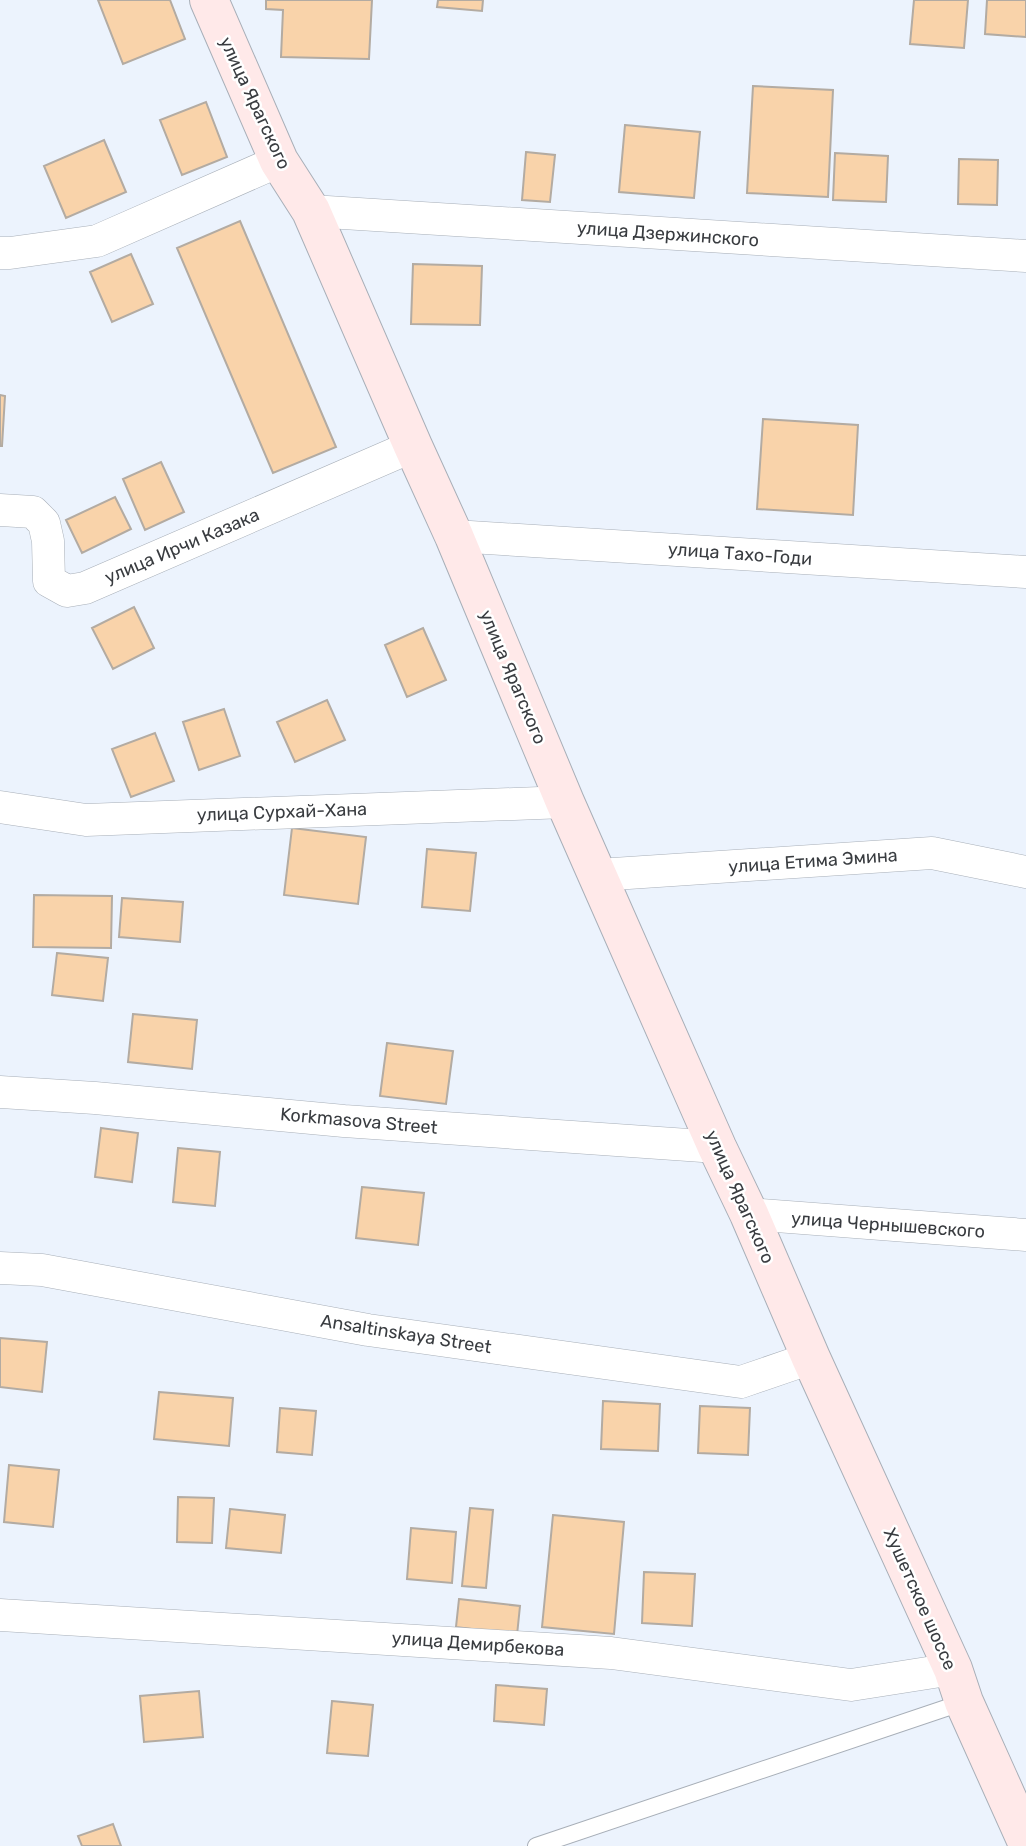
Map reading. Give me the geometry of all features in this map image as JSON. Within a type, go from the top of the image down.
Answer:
[{"type":"main road","name":"улица Ярагского","points":[[208,0],[279,161],[311,211],[454,536],[565,802],[811,1359]]},
{"type":"main road","name":"Хушетское шоссе","points":[[811,1359],[1026,1840]]},
{"type":"street","points":[[0,253],[97,241],[279,161]]},
{"type":"street","name":"улица Дзержинского","points":[[311,211],[1026,256]]},
{"type":"street","name":"улица Ирчи Казака","points":[[0,510],[33,512],[44,523],[48,541],[49,581],[67,591],[85,588],[413,446]]},
{"type":"street","name":"улица Тахо-Годи","points":[[454,536],[1026,572]]},
{"type":"street","name":"улица Сурхай-Хана","points":[[0,807],[86,820],[565,802]]},
{"type":"street","name":"улица Етима Эмина","points":[[598,875],[932,853],[1026,873]]},
{"type":"street","name":"Korkmasova Street","points":[[0,1092],[344,1121],[717,1147]]},
{"type":"street","name":"улица Чернышевского","points":[[749,1214],[1026,1235]]},
{"type":"street","name":"Ansaltinskaya Street","points":[[0,1268],[42,1270],[368,1330],[741,1382],[811,1359]]},
{"type":"street","name":"улица Демирбекова","points":[[0,1615],[611,1653],[850,1685],[958,1685]]},
{"type":"lane","points":[[536,1846],[958,1685]]},
{"type":"building","points":[[98,0],[170,0],[185,39],[123,64]]},
{"type":"building","points":[[266,0],[372,0],[369,59],[281,57],[283,10],[266,9]]},
{"type":"building","points":[[438,0],[483,0],[482,11],[437,7]]},
{"type":"building","points":[[914,0],[968,0],[964,48],[910,44]]},
{"type":"building","points":[[987,0],[1026,0],[1026,37],[985,34]]},
{"type":"building","points":[[753,86],[833,90],[828,197],[747,193]]},
{"type":"building","points":[[206,102],[227,157],[182,175],[160,120]]},
{"type":"building","points":[[625,125],[700,132],[694,198],[619,192]]},
{"type":"building","points":[[104,140],[126,192],[66,218],[44,166]]},
{"type":"building","points":[[526,152],[555,155],[550,202],[522,200]]},
{"type":"building","points":[[835,153],[888,156],[886,202],[833,200]]},
{"type":"building","points":[[959,159],[998,160],[997,205],[958,204]]},
{"type":"building","points":[[240,221],[336,447],[273,473],[177,248]]},
{"type":"building","points":[[131,254],[153,304],[112,322],[90,272]]},
{"type":"building","points":[[413,264],[482,266],[480,325],[411,324]]},
{"type":"building","points":[[0,395],[5,396],[2,446],[0,446]]},
{"type":"building","points":[[763,419],[858,425],[853,515],[757,509]]},
{"type":"building","points":[[161,462],[184,512],[145,530],[123,479]]},
{"type":"building","points":[[115,497],[131,529],[82,553],[66,520]]},
{"type":"building","points":[[134,607],[154,648],[113,669],[92,628]]},
{"type":"building","points":[[423,628],[446,680],[407,697],[385,645]]},
{"type":"building","points":[[327,700],[345,740],[295,762],[277,722]]},
{"type":"building","points":[[224,709],[240,756],[199,770],[183,722]]},
{"type":"building","points":[[155,733],[174,781],[131,797],[112,749]]},
{"type":"building","points":[[292,828],[366,837],[358,904],[284,895]]},
{"type":"building","points":[[427,849],[476,853],[470,911],[422,907]]},
{"type":"building","points":[[34,895],[112,896],[111,948],[33,947]]},
{"type":"building","points":[[122,898],[183,902],[180,942],[119,937]]},
{"type":"building","points":[[57,953],[108,958],[103,1001],[52,995]]},
{"type":"building","points":[[133,1014],[197,1020],[192,1069],[128,1062]]},
{"type":"building","points":[[387,1043],[453,1051],[446,1104],[380,1096]]},
{"type":"building","points":[[101,1128],[138,1133],[132,1182],[95,1177]]},
{"type":"building","points":[[178,1148],[220,1152],[215,1206],[173,1202]]},
{"type":"building","points":[[362,1187],[424,1193],[418,1245],[356,1238]]},
{"type":"building","points":[[0,1338],[47,1342],[42,1392],[0,1387]]},
{"type":"building","points":[[159,1392],[233,1398],[229,1446],[154,1439]]},
{"type":"building","points":[[603,1401],[660,1404],[658,1451],[601,1449]]},
{"type":"building","points":[[700,1406],[750,1408],[748,1455],[698,1453]]},
{"type":"building","points":[[280,1408],[316,1411],[312,1455],[277,1452]]},
{"type":"building","points":[[9,1465],[59,1470],[53,1527],[4,1522]]},
{"type":"building","points":[[178,1497],[214,1498],[212,1543],[177,1542]]},
{"type":"building","points":[[470,1508],[493,1510],[486,1588],[462,1586]]},
{"type":"building","points":[[230,1509],[285,1515],[281,1553],[226,1548]]},
{"type":"building","points":[[553,1515],[624,1522],[614,1634],[542,1627]]},
{"type":"building","points":[[411,1528],[456,1532],[452,1583],[407,1579]]},
{"type":"building","points":[[644,1572],[695,1574],[692,1626],[642,1623]]},
{"type":"building","points":[[459,1599],[520,1606],[517,1635],[456,1627]]},
{"type":"building","points":[[496,1685],[547,1689],[544,1725],[494,1721]]},
{"type":"building","points":[[199,1691],[203,1737],[144,1742],[140,1696]]},
{"type":"building","points":[[332,1701],[373,1705],[368,1756],[327,1753]]},
{"type":"building","points":[[113,1824],[121,1846],[82,1846],[78,1836]]}]
